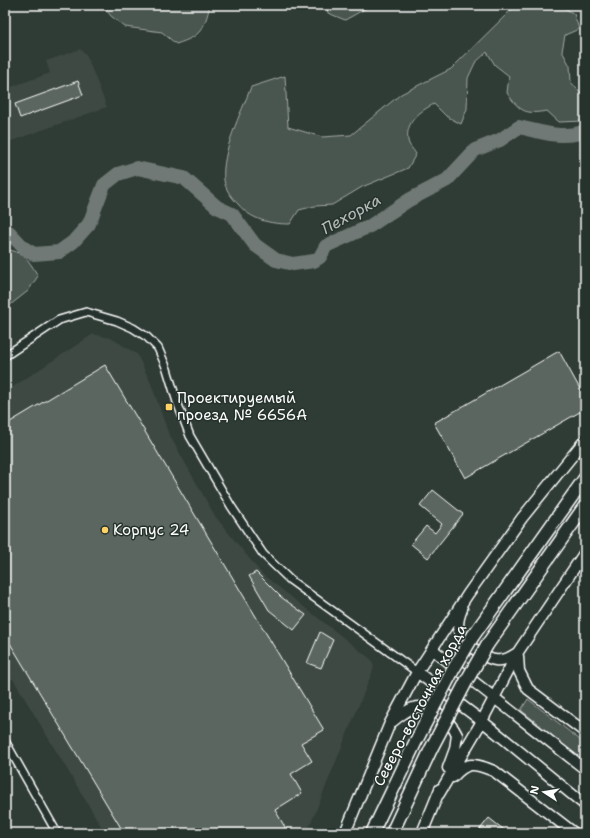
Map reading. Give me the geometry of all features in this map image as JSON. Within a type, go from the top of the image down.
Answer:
[{"type":"highway","name":"Северо-восточная хорда","points":[[372,833],[416,741],[473,636],[585,478]]},
{"type":"highway","name":"Северо-восточная хорда","points":[[392,833],[431,749],[487,645],[585,506]]},
{"type":"street","points":[[5,356],[59,320],[86,312],[127,325],[147,337],[158,348],[167,369],[177,402],[190,436],[231,506],[263,554],[290,580],[482,721],[585,805]]},
{"type":"street","points":[[345,833],[390,723],[417,672],[468,594],[522,518],[585,440]]},
{"type":"street","points":[[439,794],[482,721],[518,652],[585,552]]},
{"type":"street","points":[[468,594],[459,615],[458,628],[464,642],[488,659],[505,660],[518,652]]},
{"type":"street","points":[[432,649],[585,770]]},
{"type":"street","points":[[518,652],[518,668],[522,680],[528,689],[585,732]]},
{"type":"street","points":[[390,723],[410,709],[422,707],[428,708],[453,726],[458,735],[455,749],[439,794],[422,833]]},
{"type":"street","points":[[5,742],[57,833]]},
{"type":"street","points":[[439,794],[460,769],[468,764],[480,766],[494,771],[574,833]]},
{"type":"shaded area","points":[[102,5],[210,5],[206,21],[200,31],[191,38],[176,44],[162,32],[125,27],[111,16]]},
{"type":"shaded area","points":[[326,5],[372,5],[345,20],[328,13]]},
{"type":"shaded area","points":[[519,5],[560,5],[574,14],[579,29],[565,35],[562,51],[570,66],[571,82],[581,94],[585,95],[585,121],[559,122],[547,111],[528,112],[519,108],[507,93],[509,76],[495,65],[487,52],[475,63],[468,78],[467,109],[461,124],[446,116],[434,104],[419,114],[411,123],[408,134],[408,142],[416,154],[408,168],[362,187],[332,205],[315,206],[299,210],[290,224],[268,222],[249,214],[233,199],[229,193],[224,180],[226,157],[233,133],[251,87],[285,76],[288,127],[322,137],[351,135],[401,94],[451,69],[511,10]]},
{"type":"shaded area","points":[[80,49],[86,54],[107,107],[9,142],[5,131],[5,89],[50,73],[46,61]]},
{"type":"shaded area","points":[[5,250],[17,252],[25,258],[38,276],[28,291],[5,309]]},
{"type":"shaded area","name":"Корпус 24","points":[[93,334],[111,338],[137,354],[151,383],[168,432],[215,516],[262,574],[372,660],[374,668],[307,833],[105,833],[13,679],[5,684],[5,392]]},
{"type":"shaded area","points":[[528,699],[585,744],[585,762],[521,710]]},
{"type":"building","points":[[78,81],[83,95],[20,118],[15,104]]},
{"type":"building","points":[[559,351],[585,398],[585,409],[465,478],[434,423]]},
{"type":"building","name":"Корпус 24","points":[[105,365],[324,730],[301,743],[312,761],[291,774],[302,793],[275,810],[286,829],[279,833],[124,833],[5,635],[5,425]]},
{"type":"building","points":[[433,490],[463,514],[428,558],[411,544],[426,526],[435,533],[442,524],[420,506]]},
{"type":"building","points":[[256,572],[281,597],[306,615],[294,630],[269,610],[249,576]]},
{"type":"building","points":[[320,632],[333,640],[321,668],[307,663]]},
{"type":"building","points":[[489,818],[508,833],[477,833]]},
{"type":"waterway","name":"Пехорка","points":[[5,231],[9,232],[24,248],[34,254],[59,252],[73,242],[89,224],[104,185],[118,174],[137,168],[184,178],[217,207],[232,214],[255,245],[276,260],[293,264],[314,261],[320,257],[326,246],[370,226],[409,200],[447,180],[475,150],[500,140],[519,127],[560,135],[577,134],[585,131]]},
{"type":"place","name":"Проектируемый проезд № 6656А","points":[[169,407]]},
{"type":"place","name":"Корпус 24","points":[[105,530]]}]
